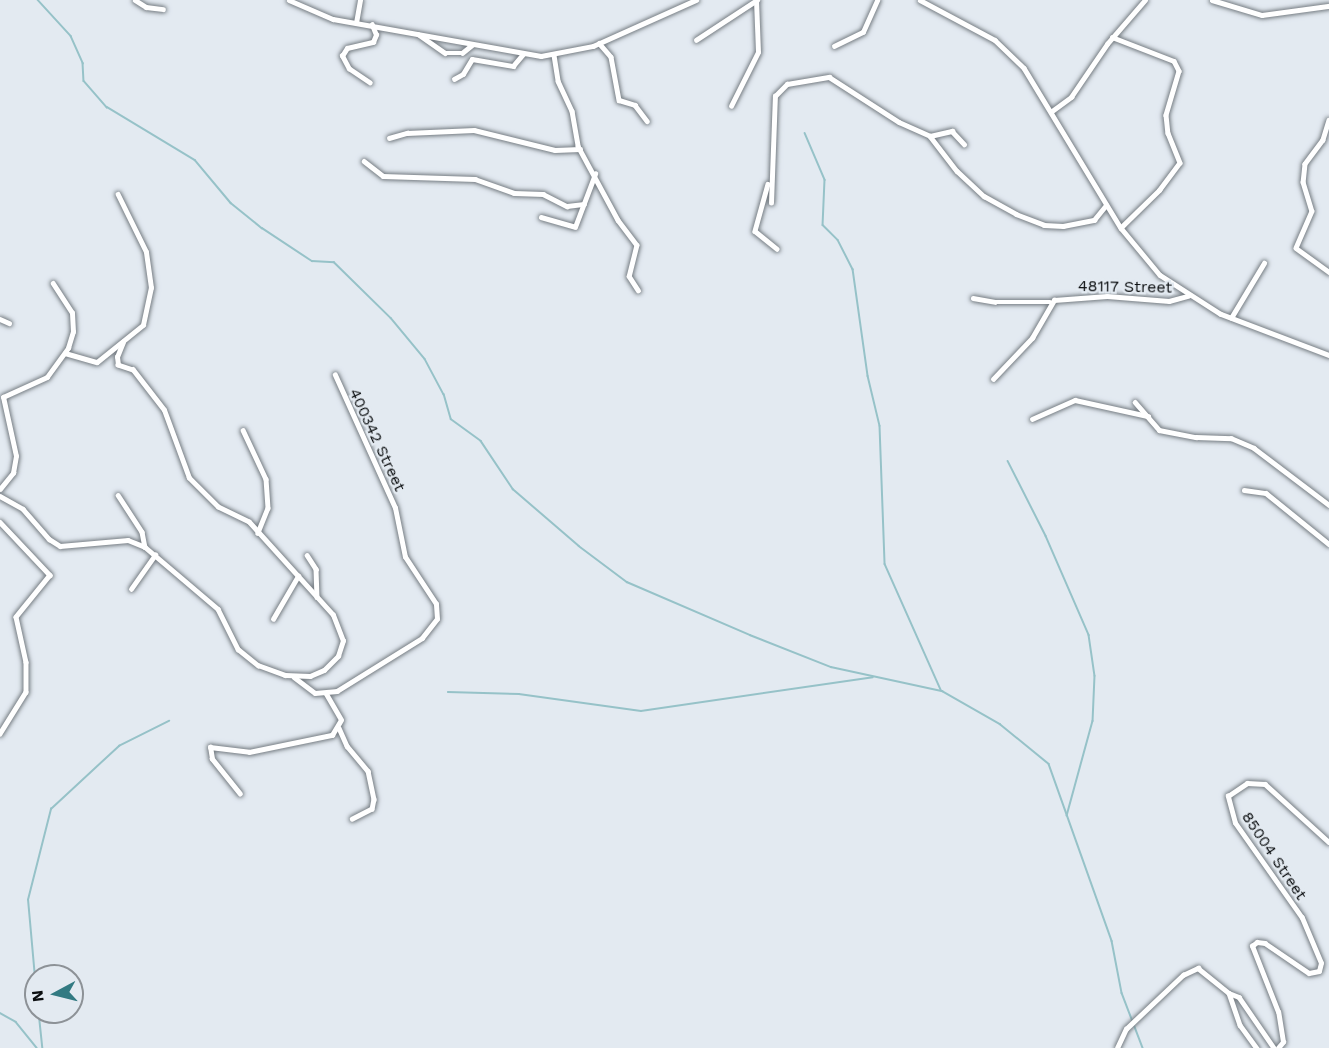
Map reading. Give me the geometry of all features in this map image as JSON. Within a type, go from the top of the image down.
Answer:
[{"type":"street","points":[[135,0],[146,7],[163,9]]},
{"type":"street","points":[[289,0],[319,15],[356,23],[522,54],[555,56],[599,44],[696,0]]},
{"type":"street","points":[[356,23],[360,0]]},
{"type":"street","points":[[696,40],[756,0]]},
{"type":"street","points":[[731,106],[758,52],[756,0]]},
{"type":"street","points":[[834,46],[868,26],[878,0]]},
{"type":"street","points":[[920,0],[968,24],[1005,48],[1024,68],[1052,111],[1120,228],[1151,267],[1188,296],[1231,318],[1329,355]]},
{"type":"street","points":[[1052,111],[1071,97],[1112,37],[1145,0]]},
{"type":"street","points":[[1212,0],[1262,15],[1329,6]]},
{"type":"street","points":[[370,83],[349,69],[342,56],[347,48],[366,47],[373,42],[376,35],[372,25]]},
{"type":"street","points":[[417,33],[445,53],[462,52],[472,45]]},
{"type":"street","points":[[1112,37],[1177,64],[1179,75],[1166,115],[1168,133],[1180,163],[1160,190],[1120,228]]},
{"type":"street","points":[[599,44],[611,57],[619,100],[635,105],[647,121]]},
{"type":"street","points":[[454,79],[463,74],[472,59],[513,66],[522,54]]},
{"type":"street","points":[[555,56],[558,81],[572,111],[580,149],[618,220],[637,245],[638,254],[629,276],[638,290]]},
{"type":"street","points":[[771,203],[770,181],[776,132],[773,103],[778,91],[787,84],[834,78],[899,122],[930,136],[952,166],[984,196],[1031,221],[1054,226],[1082,224],[1098,217],[1106,205]]},
{"type":"street","points":[[1329,120],[1318,147],[1303,169],[1312,211],[1296,248],[1329,272]]},
{"type":"street","points":[[388,138],[407,133],[474,130],[563,152],[580,149]]},
{"type":"street","points":[[930,136],[952,131],[964,144]]},
{"type":"street","points":[[364,161],[383,176],[476,179],[514,193],[543,194],[567,206],[584,204]]},
{"type":"street","points":[[541,217],[575,227],[595,174]]},
{"type":"street","points":[[770,181],[762,196],[755,231],[777,249]]},
{"type":"street","points":[[65,353],[94,363],[143,325],[151,288],[144,246],[118,195]]},
{"type":"street","points":[[1231,318],[1264,263]]},
{"type":"street","points":[[0,489],[13,473],[16,456],[3,397],[47,377],[65,353],[74,319],[53,284]]},
{"type":"street","name":"48117 Street","points":[[973,298],[995,302],[1050,302],[1087,296],[1169,301],[1188,296]]},
{"type":"street","points":[[993,379],[1032,338],[1050,302]]},
{"type":"street","points":[[0,319],[9,323]]},
{"type":"street","points":[[123,342],[118,365],[133,370],[164,410],[189,478],[218,507],[249,522],[333,615],[343,641],[338,656],[324,670],[294,677]]},
{"type":"street","name":"400342 Street","points":[[326,693],[346,687],[422,638],[437,619],[436,604],[405,557],[395,508],[335,375]]},
{"type":"street","points":[[1032,419],[1076,400],[1148,416]]},
{"type":"street","points":[[1135,402],[1155,428],[1163,431],[1231,438],[1248,444],[1302,481],[1329,506]]},
{"type":"street","points":[[243,430],[266,479],[268,508],[258,533]]},
{"type":"street","points":[[1244,490],[1266,493],[1329,544]]},
{"type":"street","points":[[118,495],[142,532],[145,547]]},
{"type":"street","points":[[0,496],[23,509],[49,539],[60,546],[128,540],[145,547],[218,609],[242,654],[267,669],[294,677],[309,690],[326,693],[339,714],[339,728],[347,746],[368,771],[374,799],[372,809],[352,819]]},
{"type":"street","points":[[0,522],[50,575],[15,620],[26,662],[26,692],[0,734]]},
{"type":"street","points":[[131,589],[155,555]]},
{"type":"street","points":[[307,555],[316,569],[317,597]]},
{"type":"street","points":[[273,619],[298,576]]},
{"type":"street","points":[[240,794],[212,759],[212,745],[253,752],[326,738],[339,728]]},
{"type":"street","name":"85004 Street","points":[[1278,1048],[1283,1042],[1278,1012],[1252,946],[1257,942],[1265,943],[1310,973],[1319,971],[1321,963],[1302,918],[1235,823],[1228,795],[1247,783],[1264,784],[1329,842]]},
{"type":"street","points":[[1117,1048],[1126,1029],[1192,968],[1198,968],[1229,993],[1239,997],[1274,1048]]},
{"type":"street","points":[[1229,993],[1240,1025],[1257,1048]]},
{"type":"waterway","points":[[38,0],[71,36],[83,63],[84,81],[107,107],[195,160],[231,203],[262,228],[312,261],[334,262],[391,318],[425,359],[444,394],[451,419],[481,441],[513,489],[579,546],[627,582],[750,635],[831,667],[942,691],[1000,724],[1049,764],[1112,941],[1122,993],[1143,1048]]},
{"type":"waterway","points":[[805,133],[825,180],[823,225],[838,240],[853,269],[868,376],[880,426],[885,564],[941,690]]},
{"type":"waterway","points":[[1008,461],[1046,536],[1089,635],[1095,676],[1093,721],[1067,816]]},
{"type":"waterway","points":[[448,692],[519,694],[641,711],[873,677]]},
{"type":"waterway","points":[[34,964],[28,900],[51,809],[119,746],[169,721]]},
{"type":"waterway","points":[[0,1013],[16,1022],[37,1048]]},
{"type":"waterway","points":[[40,1024],[43,1048]]}]
